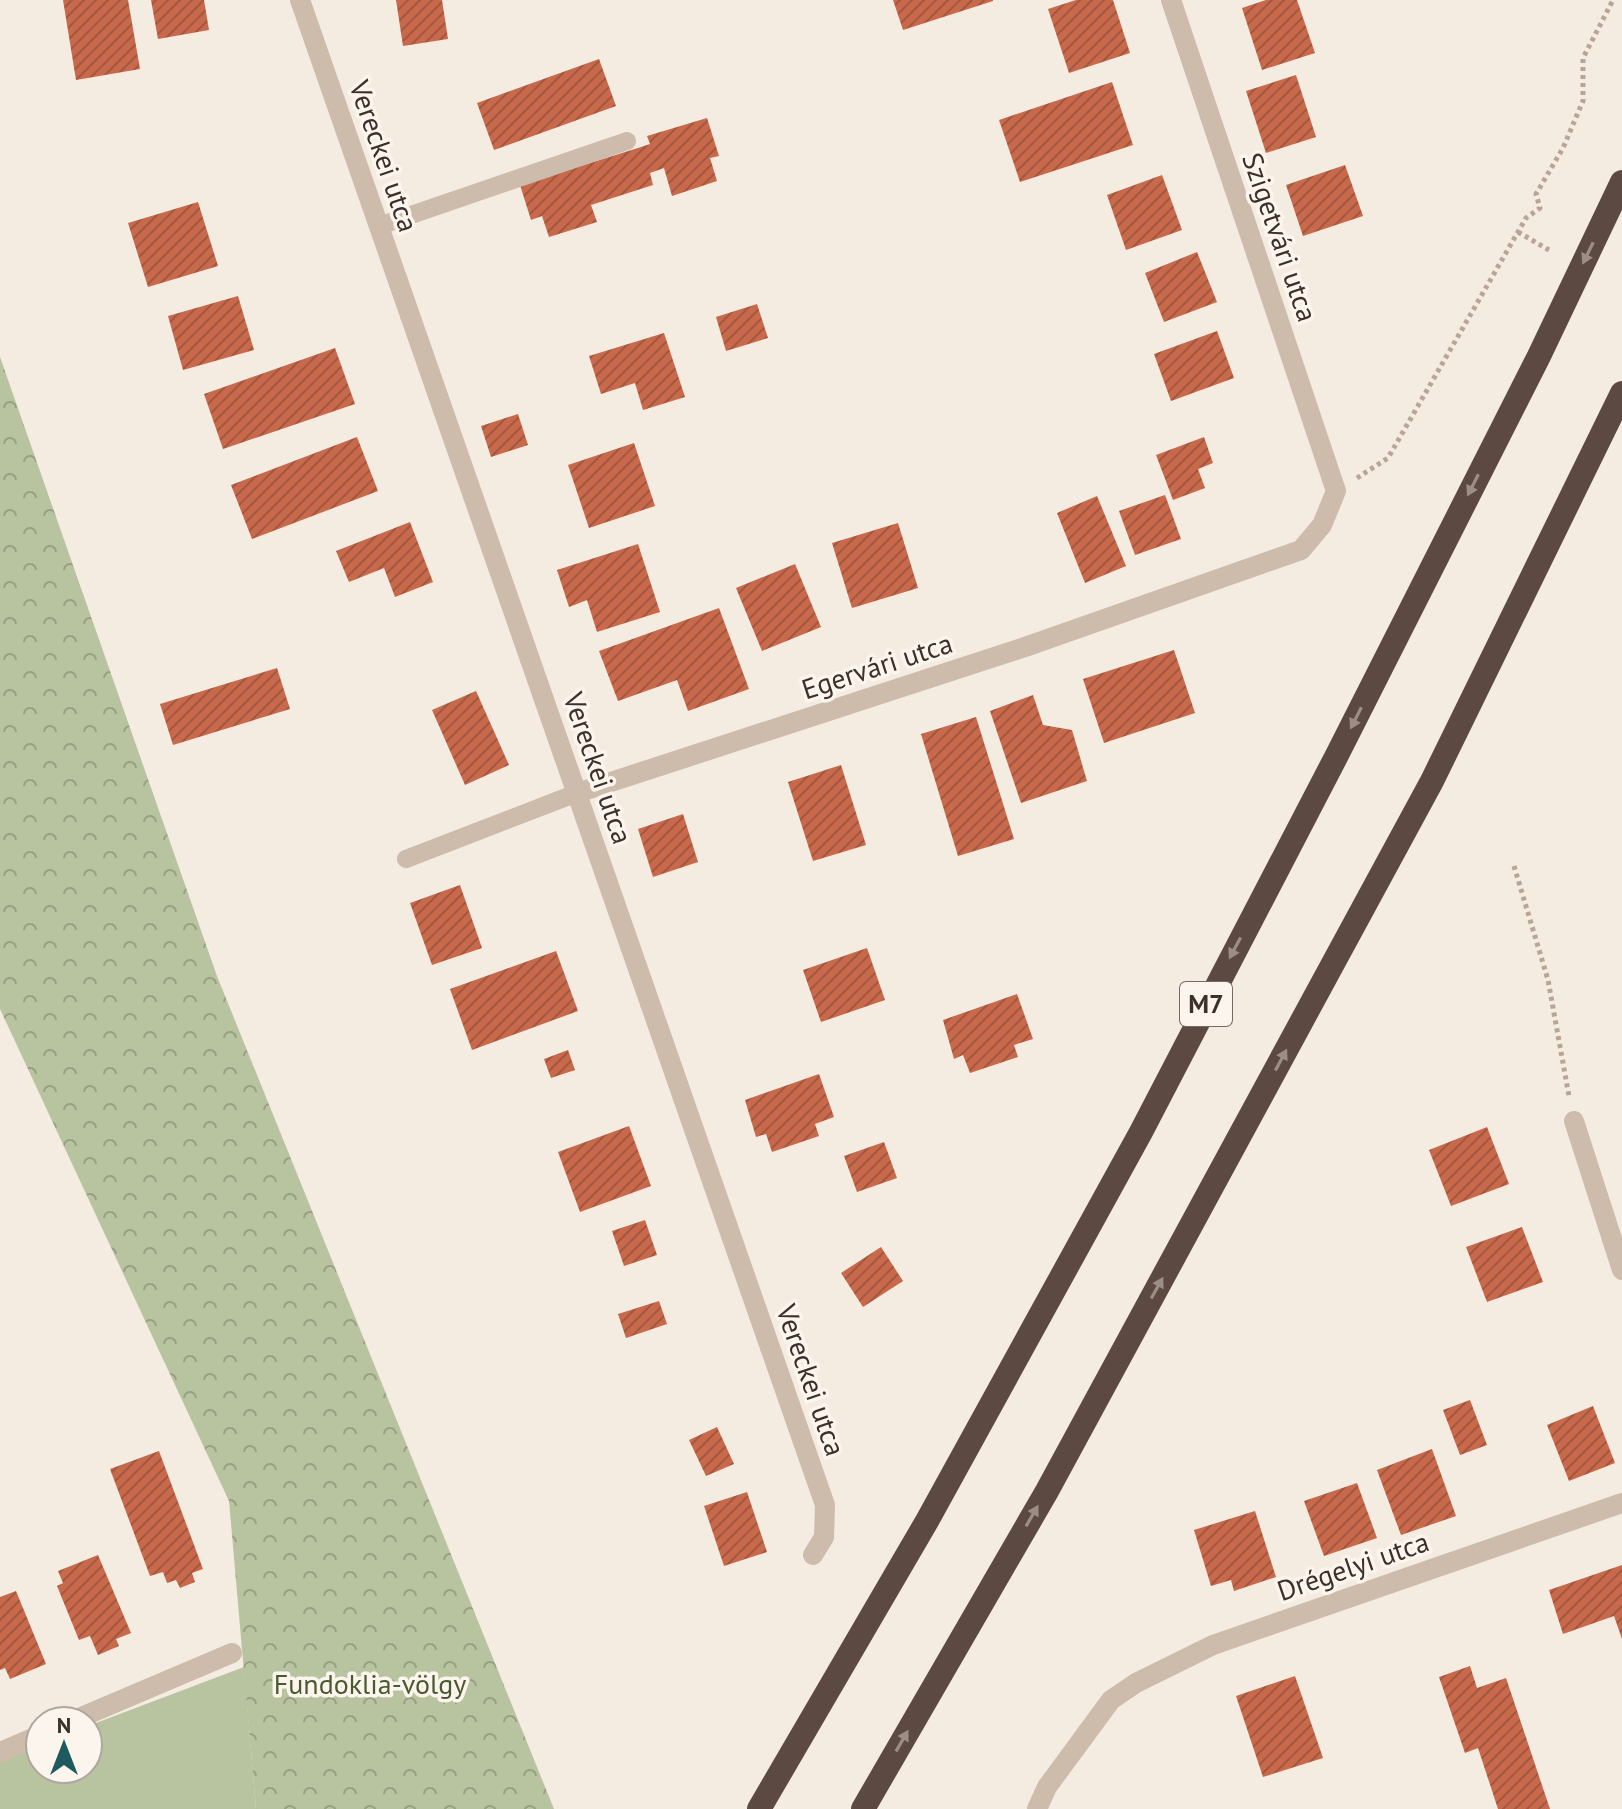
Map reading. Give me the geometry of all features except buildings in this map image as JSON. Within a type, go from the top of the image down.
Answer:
[{"type":"highway","name":"M7","points":[[759,1809],[927,1521],[1141,1132],[1336,757],[1539,356],[1622,182]]},
{"type":"highway","points":[[863,1809],[1047,1491],[1432,781],[1622,393]]},
{"type":"street","name":"Vereckei utca","points":[[300,0],[825,1505],[824,1537],[813,1555]]},
{"type":"street","name":"Szigetvári utca","points":[[1171,0],[1336,491]]},
{"type":"street","name":"Egervári utca","points":[[577,793],[1025,647],[1301,550],[1322,525],[1336,491]]},
{"type":"street","points":[[1574,1121],[1622,1270]]},
{"type":"street","name":"Drégelyi utca","points":[[1037,1809],[1047,1787],[1111,1700],[1136,1683],[1213,1645],[1622,1503]]},
{"type":"street","points":[[104,1707],[232,1653]]},
{"type":"street","points":[[0,1752],[24,1742]]},
{"type":"lane","points":[[379,226],[627,141]]},
{"type":"lane","name":"Egervári utca","points":[[406,859],[577,793]]},
{"type":"path","points":[[1336,491],[1388,458],[1526,218],[1540,208],[1536,194],[1563,148],[1583,101],[1583,58],[1613,0]]},
{"type":"path","points":[[1518,232],[1549,250]]},
{"type":"path","points":[[1514,866],[1548,980],[1574,1121]]},
{"type":"green space","name":"Fundoklia-völgy","points":[[0,357],[217,976],[554,1809],[256,1809],[229,1501],[0,1009]]},
{"type":"green space","points":[[244,1667],[256,1809],[0,1809],[0,1760],[24,1751],[24,1785],[104,1785],[104,1720]]}]
